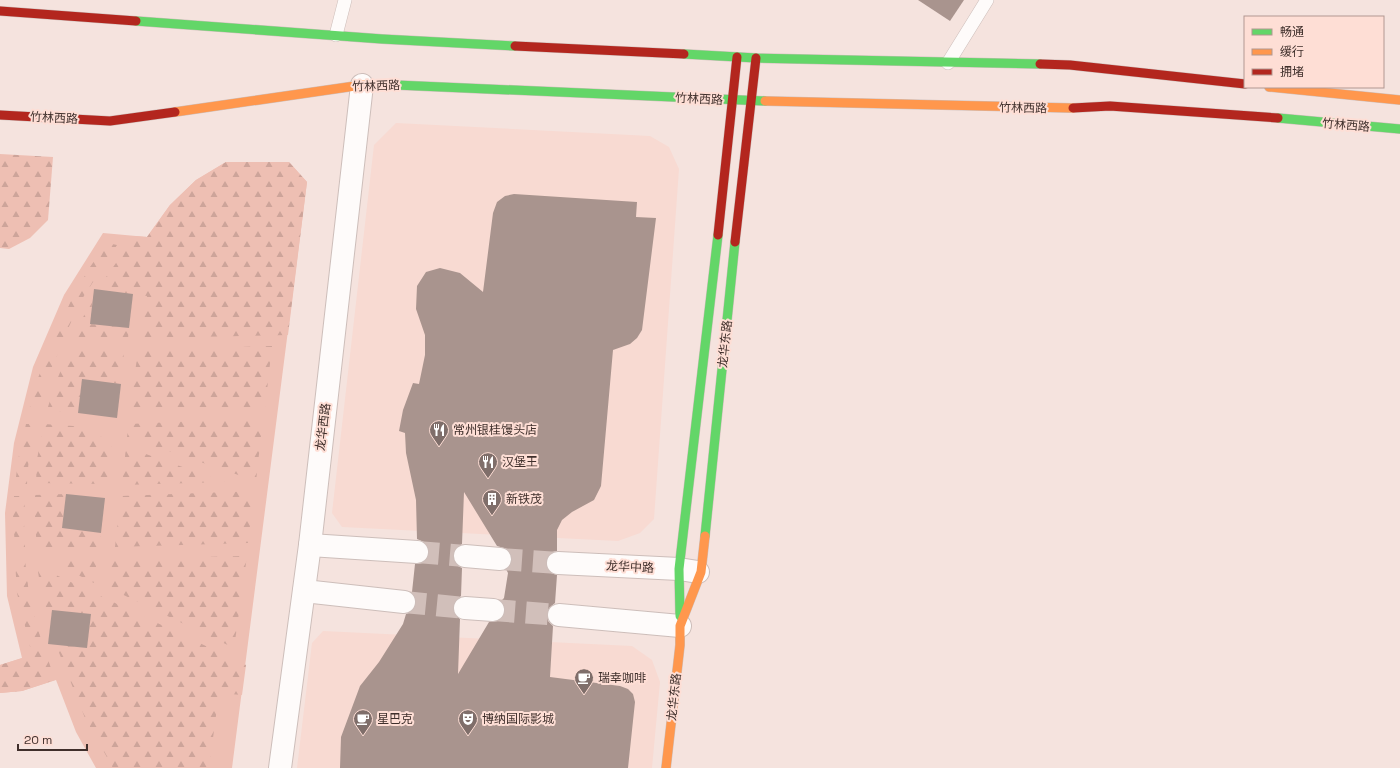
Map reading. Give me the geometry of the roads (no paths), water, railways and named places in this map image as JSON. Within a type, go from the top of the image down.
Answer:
[{"type":"main road","points":[[0,11],[336,36],[756,58],[1070,65],[1244,84]]},
{"type":"main road","name":"龙华东路","points":[[666,768],[680,645],[678,569],[737,57]]},
{"type":"main road","name":"龙华东路","points":[[680,626],[701,572],[740,195],[756,58]]},
{"type":"main road","name":"竹林西路","points":[[0,115],[110,121],[362,85],[399,85],[804,104],[1063,109],[1110,106],[1253,116],[1400,129]]},
{"type":"main road","points":[[1279,88],[1400,100]]},
{"type":"street","name":"龙华西路","points":[[280,768],[310,545],[362,85]]},
{"type":"street","points":[[310,545],[417,552]]},
{"type":"street","points":[[466,556],[500,559]]},
{"type":"street","name":"龙华中路","points":[[558,563],[678,569],[701,572]]},
{"type":"street","points":[[304,591],[404,602]]},
{"type":"street","points":[[465,608],[493,610]]},
{"type":"street","points":[[559,615],[680,626]]},
{"type":"lane","points":[[336,36],[345,0]]},
{"type":"lane","points":[[948,63],[987,0]]},
{"type":"tunnel","points":[[417,552],[465,556]]},
{"type":"tunnel","points":[[500,559],[558,563]]},
{"type":"tunnel","points":[[404,602],[465,608]]},
{"type":"tunnel","points":[[493,610],[559,615]]},
{"type":"place","name":"常州银桂馒头店","points":[[439,447]]},
{"type":"place","name":"汉堡王","points":[[488,479]]},
{"type":"place","name":"新铁茂","points":[[492,516]]},
{"type":"place","name":"瑞幸咖啡","points":[[584,695]]},
{"type":"place","name":"星巴克","points":[[363,736]]},
{"type":"place","name":"博纳国际影城","points":[[468,736]]}]
